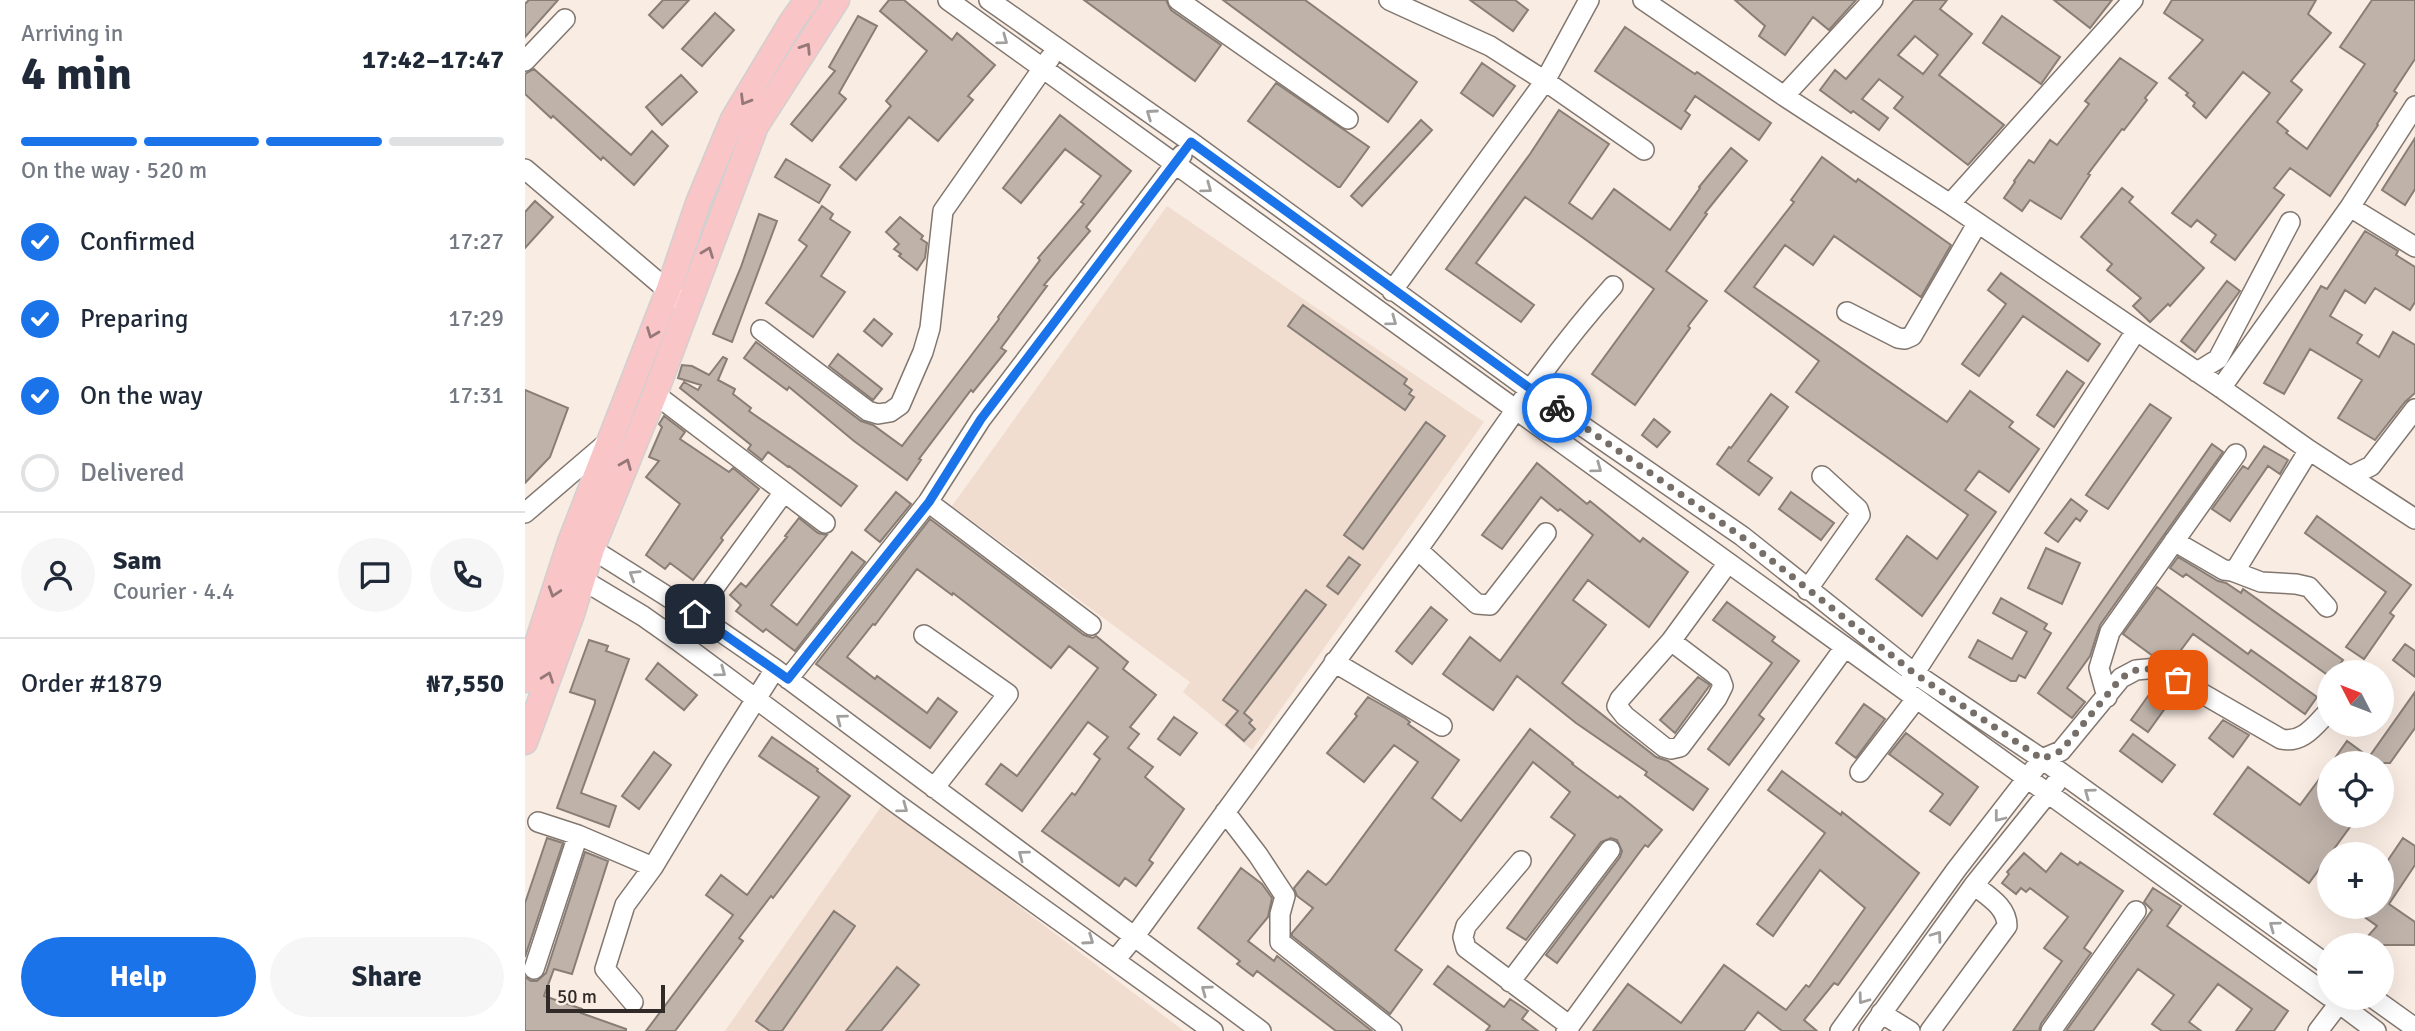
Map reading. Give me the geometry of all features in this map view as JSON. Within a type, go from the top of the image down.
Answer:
[{"type":"main road","points":[[525,742],[592,549],[655,394],[698,203],[733,119],[807,0]]},
{"type":"main road","points":[[526,673],[570,541],[609,440],[678,298],[756,126],[837,0]]},
{"type":"street","points":[[948,0],[1909,695],[2317,984]]},
{"type":"street","points":[[989,0],[1191,142],[1530,390],[1742,537],[1914,673],[2042,759],[2317,957]]},
{"type":"street","points":[[1178,0],[1348,119]]},
{"type":"street","points":[[1389,0],[1490,46],[1644,150]]},
{"type":"street","points":[[1392,291],[1545,81],[1589,0]]},
{"type":"street","points":[[1643,0],[1949,204],[2309,450],[2411,512]]},
{"type":"street","points":[[1784,96],[1874,0]]},
{"type":"street","points":[[1949,204],[2133,0]]},
{"type":"street","points":[[525,61],[565,19]]},
{"type":"street","points":[[761,330],[868,411],[878,414],[890,412],[900,405],[923,352],[930,328],[943,211],[1057,49]]},
{"type":"street","points":[[2221,388],[2350,207],[2415,106]]},
{"type":"street","points":[[633,1002],[605,969],[625,905],[653,867],[757,698],[781,674],[929,502],[981,419],[1191,142]]},
{"type":"street","points":[[525,169],[678,298]]},
{"type":"street","points":[[2350,207],[2415,247]]},
{"type":"street","points":[[2197,372],[2218,359],[2290,222]]},
{"type":"street","points":[[1847,312],[1898,338],[1912,336],[1977,224]]},
{"type":"street","points":[[1116,959],[1418,550],[1530,390],[1613,286]]},
{"type":"street","points":[[1860,772],[1909,695],[1914,673],[2136,331]]},
{"type":"street","points":[[655,394],[825,523]]},
{"type":"street","points":[[2351,476],[2371,466],[2415,410]]},
{"type":"street","points":[[525,513],[609,440]]},
{"type":"street","points":[[2232,571],[2238,566],[2309,450]]},
{"type":"street","points":[[2107,696],[2099,668],[2110,632],[2236,454]]},
{"type":"street","points":[[1807,590],[1860,515],[1858,509],[1822,476]]},
{"type":"street","points":[[695,614],[784,492]]},
{"type":"street","points":[[929,502],[1091,625]]},
{"type":"street","points":[[1418,550],[1478,604],[1490,605],[1546,533]]},
{"type":"street","points":[[2173,541],[2224,570],[2261,582],[2309,587],[2327,607]]},
{"type":"street","points":[[592,549],[695,614],[781,674],[1261,1031]]},
{"type":"street","points":[[1671,641],[1720,678],[1723,686],[1680,747],[1671,749],[1664,747],[1635,724],[1618,706],[1620,699],[1671,641],[1728,563]]},
{"type":"street","points":[[583,580],[643,616],[897,804],[1213,1031]]},
{"type":"street","points":[[924,635],[1008,694],[934,788]]},
{"type":"street","points":[[1521,860],[1465,926],[1462,937],[1466,948],[1568,1028],[1845,647]]},
{"type":"street","points":[[1334,662],[1442,726]]},
{"type":"street","points":[[1840,1031],[2042,759],[2061,751],[2121,678],[2136,670],[2158,668],[2281,740],[2301,738],[2317,723]]},
{"type":"street","points":[[1869,1031],[1974,886],[2063,774],[2061,751]]},
{"type":"street","points":[[1225,812],[1285,896],[1280,915],[1280,942],[1392,1031]]},
{"type":"street","points":[[538,821],[653,867]]},
{"type":"street","points":[[534,969],[578,835]]},
{"type":"street","points":[[1510,982],[1610,850]]},
{"type":"street","points":[[1930,1031],[2007,926],[2007,915],[1996,902],[1974,886]]},
{"type":"street","points":[[2051,1031],[2136,911]]},
{"type":"street","points":[[2318,1031],[2329,1010]]},
{"type":"street","points":[[2351,1010],[2376,1031]]},
{"type":"street","points":[[2390,1010],[2415,1028]]},
{"type":"street","points":[[1881,1013],[1910,1031]]},
{"type":"shaded area","points":[[1167,206],[1484,422],[1252,750],[1183,692],[1190,682],[952,506]]},
{"type":"shaded area","points":[[883,804],[1184,1031],[725,1031]]},
{"type":"building","points":[[529,0],[558,0],[525,37],[525,4]]},
{"type":"building","points":[[663,0],[689,0],[663,28],[649,15]]},
{"type":"building","points":[[889,0],[904,0],[952,40],[957,33],[995,65],[968,96],[973,100],[938,141],[909,117],[856,180],[840,167],[891,106],[886,101],[927,51],[880,11]]},
{"type":"building","points":[[1084,0],[1166,0],[1171,10],[1221,45],[1195,81]]},
{"type":"building","points":[[1223,0],[1305,0],[1417,82],[1388,122]]},
{"type":"building","points":[[1470,0],[1515,0],[1528,10],[1513,31]]},
{"type":"building","points":[[1735,0],[1856,0],[1829,30],[1813,17],[1785,55],[1759,36],[1765,26]]},
{"type":"building","points":[[1914,0],[1947,0],[1940,9],[1972,34],[1939,75],[2004,125],[1968,165],[1894,108],[1903,97],[1879,79],[1862,99],[1888,118],[1879,130],[1820,90],[1835,70],[1846,79]],"holes":[[[1915,36],[1938,55],[1923,74],[1898,55]]]},
{"type":"building","points":[[2054,0],[2112,0],[2090,28]]},
{"type":"building","points":[[2172,0],[2316,0],[2308,14],[2331,33],[2291,81],[2302,90],[2277,122],[2288,131],[2286,133],[2307,149],[2365,64],[2340,47],[2372,0],[2415,0],[2415,59],[2394,91],[2397,93],[2378,125],[2330,196],[2290,168],[2274,188],[2284,195],[2235,260],[2211,242],[2216,235],[2197,220],[2191,227],[2172,213],[2270,93],[2243,72],[2206,118],[2193,106],[2195,103],[2186,95],[2188,93],[2169,78],[2203,40],[2164,13]]},
{"type":"building","points":[[715,13],[734,30],[702,66],[682,49]]},
{"type":"building","points":[[858,16],[877,26],[839,93],[846,99],[812,141],[791,124],[835,71],[829,67]]},
{"type":"building","points":[[2002,16],[2060,57],[2041,84],[1983,43]]},
{"type":"building","points":[[1625,27],[1771,123],[1759,140],[1695,96],[1685,111],[1690,115],[1681,129],[1595,71]]},
{"type":"building","points":[[2120,58],[2157,83],[2145,98],[2147,100],[2088,174],[2090,175],[2061,219],[2030,200],[2022,211],[2004,198],[2029,160],[2034,163],[2050,140],[2057,145],[2089,104],[2085,101]]},
{"type":"building","points":[[1482,63],[1515,86],[1493,116],[1461,93]]},
{"type":"building","points":[[534,69],[631,155],[652,131],[668,146],[634,185],[525,94],[525,74]]},
{"type":"building","points":[[681,75],[697,92],[662,125],[646,107]]},
{"type":"building","points":[[1276,83],[1369,147],[1340,187],[1248,121]]},
{"type":"building","points":[[1559,110],[1609,144],[1569,203],[1592,219],[1614,189],[1670,230],[1699,187],[1731,148],[1747,161],[1705,213],[1707,214],[1666,271],[1707,301],[1635,405],[1592,374],[1654,289],[1582,237],[1525,197],[1476,263],[1534,305],[1521,322],[1446,269]]},
{"type":"building","points":[[1060,115],[1131,171],[1086,227],[1090,231],[1044,285],[1047,286],[1001,348],[1006,351],[973,392],[971,390],[919,459],[921,460],[907,480],[854,441],[789,387],[787,390],[744,358],[756,342],[861,421],[873,425],[902,446],[999,319],[1040,260],[1038,258],[1084,204],[1081,202],[1101,176],[1065,149],[1021,203],[1003,188]]},
{"type":"building","points":[[1421,120],[1432,130],[1362,206],[1351,196]]},
{"type":"building","points":[[2415,138],[2415,189],[2405,205],[2382,190]]},
{"type":"building","points":[[1822,157],[1856,182],[1858,179],[1951,245],[1921,297],[1834,236],[1813,265],[1785,245],[1754,287],[1947,422],[1970,391],[2013,422],[2009,427],[2039,449],[2009,492],[1979,471],[1965,490],[1996,512],[1922,616],[1876,579],[1907,536],[1937,559],[1968,515],[1796,392],[1819,361],[1725,291],[1794,202],[1791,200]]},
{"type":"building","points":[[786,159],[830,185],[819,203],[775,177]]},
{"type":"building","points":[[2122,188],[2133,197],[2129,202],[2204,268],[2170,306],[2168,304],[2150,322],[2133,306],[2141,298],[2107,270],[2112,264],[2081,237]]},
{"type":"building","points":[[535,201],[553,217],[525,248],[525,212]]},
{"type":"building","points":[[822,206],[833,214],[830,219],[850,232],[821,276],[845,292],[813,337],[766,303],[807,246],[799,240]]},
{"type":"building","points":[[759,214],[777,221],[732,342],[713,334],[741,267]]},
{"type":"building","points":[[900,217],[923,236],[921,239],[927,243],[925,258],[917,270],[899,256],[901,254],[894,249],[899,244],[886,232]]},
{"type":"building","points":[[2365,231],[2398,251],[2396,255],[2415,267],[2415,302],[2410,310],[2375,288],[2365,303],[2345,290],[2330,316],[2362,335],[2357,343],[2379,357],[2393,332],[2415,345],[2415,393],[2375,440],[2338,418],[2362,380],[2310,349],[2284,394],[2264,383],[2321,286],[2327,289]]},
{"type":"building","points":[[2001,273],[2100,344],[2088,361],[2023,316],[1979,376],[1962,364],[2006,304],[1988,290]]},
{"type":"building","points":[[2227,281],[2240,291],[2195,352],[2181,341]]},
{"type":"building","points":[[1303,305],[1407,379],[1404,384],[1412,390],[1409,394],[1414,397],[1405,410],[1288,326]]},
{"type":"building","points":[[874,319],[892,334],[882,346],[864,331]]},
{"type":"building","points":[[838,354],[882,389],[873,400],[829,366]]},
{"type":"building","points":[[723,357],[727,359],[718,380],[735,389],[733,394],[751,408],[749,411],[857,486],[841,506],[768,452],[762,460],[748,449],[751,445],[680,388],[684,382],[698,390],[701,385],[678,378],[682,365],[692,366],[709,375]]},
{"type":"building","points":[[2067,371],[2084,383],[2054,427],[2037,415]]},
{"type":"building","points":[[525,390],[568,408],[550,457],[525,483]]},
{"type":"building","points":[[1771,394],[1788,407],[1748,461],[1772,478],[1759,495],[1717,464]]},
{"type":"building","points":[[2150,404],[2171,418],[2108,509],[2086,495]]},
{"type":"building","points":[[664,416],[685,432],[680,439],[729,472],[733,468],[759,489],[693,580],[670,563],[665,569],[646,555],[680,504],[646,477],[659,461],[649,457]]},
{"type":"building","points":[[1654,419],[1670,432],[1657,447],[1642,435]]},
{"type":"building","points":[[1426,422],[1445,436],[1363,549],[1344,535]]},
{"type":"building","points":[[2212,444],[2223,452],[2100,625],[2090,656],[2067,688],[2085,702],[2072,718],[2038,693]]},
{"type":"building","points":[[2264,446],[2288,460],[2280,474],[2268,466],[2230,521],[2212,509],[2243,466],[2248,469]]},
{"type":"building","points":[[1537,463],[1587,504],[1590,501],[1640,542],[1643,538],[1688,572],[1649,627],[1588,580],[1573,600],[1606,625],[1562,683],[1656,757],[1668,761],[1708,789],[1693,810],[1645,775],[1647,772],[1576,723],[1517,676],[1493,710],[1443,674],[1470,637],[1500,661],[1593,535],[1541,497],[1502,549],[1482,535]]},
{"type":"building","points":[[896,492],[911,504],[880,542],[865,530]]},
{"type":"building","points":[[1791,492],[1834,523],[1821,540],[1779,509]]},
{"type":"building","points":[[2071,499],[2087,511],[2080,521],[2076,518],[2058,542],[2045,533]]},
{"type":"building","points":[[2317,516],[2411,585],[2390,613],[2394,616],[2364,659],[2346,647],[2386,592],[2305,533]]},
{"type":"building","points":[[799,518],[818,533],[827,535],[771,605],[797,625],[852,552],[865,562],[795,651],[766,629],[763,632],[736,611],[741,605],[730,595],[741,583],[746,587]]},
{"type":"building","points":[[930,519],[1084,635],[1093,638],[1096,636],[1128,662],[1123,669],[1156,695],[1130,727],[1139,734],[1128,748],[1153,767],[1145,777],[1184,809],[1149,860],[1153,863],[1136,886],[1125,878],[1119,886],[1042,831],[1072,793],[1075,795],[1100,759],[1094,754],[1108,737],[1088,722],[1022,811],[986,784],[1001,764],[1017,776],[1098,668],[1069,646],[1051,668],[917,569],[847,657],[927,713],[938,698],[957,712],[930,748],[816,664]]},
{"type":"building","points":[[2046,548],[2080,563],[2062,604],[2028,588]]},
{"type":"building","points":[[1349,557],[1360,565],[1338,594],[1327,586]]},
{"type":"building","points":[[2178,557],[2241,593],[2243,589],[2343,660],[2317,660],[2317,667],[2186,574],[2183,577],[2170,568]]},
{"type":"building","points":[[2157,587],[2248,654],[2251,650],[2317,697],[2305,714],[2193,634],[2172,662],[2153,656],[2123,634]]},
{"type":"building","points":[[1306,590],[1326,605],[1244,713],[1252,720],[1249,723],[1255,729],[1244,741],[1226,725],[1238,711],[1223,700]]},
{"type":"building","points":[[2001,598],[2047,624],[2044,629],[2051,633],[2025,678],[2019,675],[2016,681],[2011,681],[1969,657],[1978,640],[2012,659],[2027,632],[1993,613]]},
{"type":"building","points":[[1727,602],[1775,637],[1772,641],[1799,661],[1759,715],[1764,719],[1729,765],[1708,749],[1772,663],[1713,620]]},
{"type":"building","points":[[1431,607],[1447,620],[1412,664],[1396,651]]},
{"type":"building","points":[[589,640],[608,646],[606,651],[629,659],[581,793],[616,806],[609,827],[557,808],[595,703],[595,700],[570,692]]},
{"type":"building","points":[[2405,644],[2415,651],[2415,677],[2394,660]]},
{"type":"building","points":[[658,663],[697,695],[684,710],[646,679]]},
{"type":"building","points":[[1698,677],[1710,685],[1675,733],[1660,720]]},
{"type":"building","points":[[2158,682],[2176,693],[2148,732],[2131,720]]},
{"type":"building","points":[[2415,692],[2415,728],[2394,757],[2394,751],[2373,751],[2383,737],[2394,737],[2394,722]]},
{"type":"building","points":[[1368,697],[1405,718],[1410,722],[1408,724],[1459,760],[1432,798],[1461,821],[1530,729],[1572,764],[1618,798],[1620,796],[1662,830],[1648,847],[1645,845],[1557,963],[1546,955],[1622,851],[1617,840],[1611,838],[1601,842],[1526,940],[1507,928],[1575,835],[1551,817],[1570,792],[1533,762],[1395,950],[1422,970],[1390,1014],[1292,936],[1313,908],[1297,896],[1294,888],[1308,871],[1326,885],[1330,881],[1418,762],[1394,745],[1364,782],[1327,753],[1357,716],[1355,714]]},
{"type":"building","points":[[1864,704],[1885,719],[1856,758],[1836,743]]},
{"type":"building","points":[[1174,717],[1197,733],[1180,755],[1158,739]]},
{"type":"building","points":[[2223,720],[2249,735],[2233,757],[2209,738]]},
{"type":"building","points":[[1906,733],[1978,787],[1950,825],[1930,811],[1943,794],[1889,754]]},
{"type":"building","points":[[2133,734],[2175,765],[2162,782],[2120,751]]},
{"type":"building","points":[[772,737],[818,769],[817,771],[850,796],[773,898],[771,896],[739,938],[743,941],[675,1031],[646,1031],[733,915],[706,895],[721,875],[747,895],[819,797],[759,756]]},
{"type":"building","points":[[2347,741],[2361,751],[2340,751]]},
{"type":"building","points":[[654,752],[671,765],[639,809],[622,796]]},
{"type":"building","points":[[2248,767],[2300,805],[2317,782],[2317,828],[2349,828],[2339,842],[2317,842],[2317,872],[2309,883],[2214,814]]},
{"type":"building","points":[[1782,771],[1841,815],[1842,812],[1919,873],[1838,985],[1834,983],[1804,1020],[1817,1031],[1782,1031],[1758,1012],[1744,1031],[1593,1031],[1628,984],[1681,1023],[1724,965],[1786,1010],[1806,985],[1809,987],[1865,908],[1820,870],[1773,936],[1757,924],[1825,833],[1768,790]]},
{"type":"building","points":[[547,838],[563,843],[525,957],[525,903]]},
{"type":"building","points":[[2403,838],[2415,846],[2415,865],[2394,896],[2394,851]]},
{"type":"building","points":[[585,852],[608,861],[572,974],[554,969],[544,996],[582,1009],[581,1013],[626,1031],[525,1031],[525,977],[537,981],[546,973]]},
{"type":"building","points":[[2024,853],[2046,872],[2061,853],[2078,865],[2080,862],[2123,891],[2084,948],[2091,953],[2041,1024],[2039,1031],[2013,1031],[2062,961],[2044,948],[2068,917],[2030,888],[2026,892],[2021,888],[2016,894],[2002,883],[2009,874],[2007,872]]},
{"type":"building","points":[[1241,868],[1262,884],[1272,898],[1268,917],[1248,941],[1274,961],[1277,956],[1372,1031],[1336,1031],[1257,971],[1253,976],[1237,964],[1240,961],[1198,928]]},
{"type":"building","points":[[2153,888],[2181,906],[2167,926],[2288,1011],[2274,1031],[2236,1031],[2252,1009],[2218,984],[2189,1022],[2201,1031],[2162,1031],[2152,1024],[2174,995],[2138,969],[2093,1031],[2066,1031],[2152,910],[2144,902]]},
{"type":"building","points":[[2394,907],[2415,922],[2415,945],[2394,945],[2394,933],[2371,933],[2377,926],[2367,919],[2394,919]]},
{"type":"building","points":[[834,911],[855,926],[782,1031],[770,1031],[756,1021]]},
{"type":"building","points":[[1448,966],[1504,1007],[1510,999],[1528,1011],[1522,1019],[1538,1031],[1486,1031],[1490,1026],[1434,984]]},
{"type":"building","points":[[897,967],[919,985],[881,1031],[846,1031]]},
{"type":"way so far","points":[[1557,408],[1742,537],[1914,673],[2042,759],[2061,751],[2121,678],[2136,670],[2158,668],[2178,680]]},
{"type":"route","points":[[695,614],[788,679],[929,502],[981,419],[1191,142],[1392,291],[1557,408]]}]
